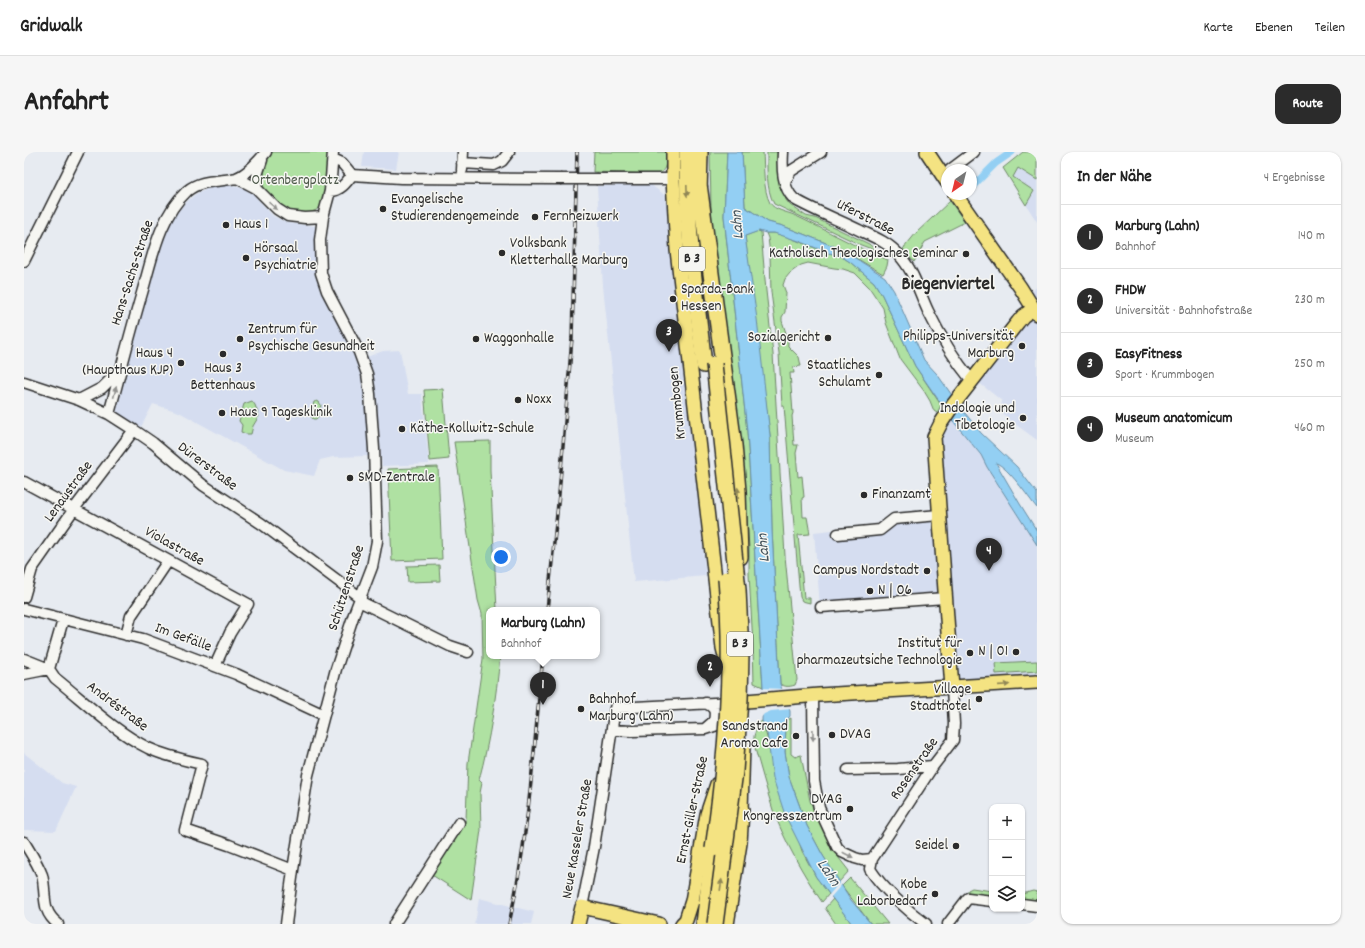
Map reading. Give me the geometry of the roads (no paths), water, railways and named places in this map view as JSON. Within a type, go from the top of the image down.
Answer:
[{"type":"highway","name":"B 3","points":[[687,152],[687,192],[692,262],[714,364],[734,445],[738,484],[740,518],[738,659]]},
{"type":"highway","name":"B 3","points":[[700,152],[699,184],[702,248],[738,590],[741,653],[740,699],[735,771],[715,924]]},
{"type":"highway","name":"B 3","points":[[704,924],[723,770],[730,658],[714,364]]},
{"type":"highway","points":[[726,924],[739,843],[741,810]]},
{"type":"main road","name":"Krummbogen","points":[[673,152],[672,179],[677,250],[723,648],[734,672],[742,701]]},
{"type":"main road","points":[[927,152],[941,168]]},
{"type":"main road","points":[[952,688],[934,437],[936,430],[961,394],[1018,322],[1023,316],[1035,311],[1012,274],[959,200]]},
{"type":"main road","name":"Krummbogen","points":[[720,624],[725,638],[738,659],[742,674],[742,701]]},
{"type":"main road","points":[[702,841],[709,834],[737,816],[741,810],[742,701],[1037,682]]},
{"type":"main road","name":"Ernst-Giller-Straße","points":[[682,924],[686,920],[692,901],[709,806],[717,789],[724,718],[733,706],[742,701]]},
{"type":"main road","points":[[582,907],[659,924]]},
{"type":"main road","name":"Neue Kasseler Straße","points":[[578,924],[582,907]]},
{"type":"street","points":[[24,261],[78,152]]},
{"type":"street","points":[[462,178],[463,152]]},
{"type":"street","points":[[462,163],[494,165],[502,161],[509,152]]},
{"type":"street","points":[[785,182],[791,171],[821,152]]},
{"type":"street","points":[[960,164],[974,152]]},
{"type":"street","points":[[783,153],[800,164]]},
{"type":"street","name":"Uferstraße","points":[[783,153],[782,173],[790,195],[796,200],[874,237],[899,254],[905,261],[945,344],[957,363],[972,381]]},
{"type":"street","points":[[264,154],[254,166],[237,178],[256,188],[277,210],[288,216],[305,218],[323,217],[330,191],[333,156],[342,162],[352,175],[401,178],[672,179]]},
{"type":"street","points":[[256,188],[258,172],[264,154]]},
{"type":"street","points":[[330,191],[338,190],[352,175]]},
{"type":"street","name":"Hans-Sachs-Straße","points":[[109,414],[152,258],[165,221],[179,200],[192,188],[203,183],[216,180],[237,178]]},
{"type":"street","name":"Schützenstraße","points":[[286,924],[305,791],[336,669],[375,559],[378,536],[370,394],[365,366],[324,285],[320,260],[320,240],[323,217]]},
{"type":"street","name":"Hans-Sachs-Straße","points":[[79,400],[102,388],[120,370]]},
{"type":"street","name":"Dürerstraße","points":[[24,382],[79,400],[109,414],[153,443],[203,485],[262,524],[360,599],[450,646],[468,652]]},
{"type":"street","name":"Lenaustraße","points":[[24,597],[32,569],[74,509],[134,430]]},
{"type":"street","name":"Violastraße","points":[[24,482],[248,604],[230,633],[215,666]]},
{"type":"street","points":[[838,534],[880,530],[894,519],[939,515]]},
{"type":"street","points":[[126,635],[131,616],[168,561]]},
{"type":"street","points":[[821,607],[945,598]]},
{"type":"street","name":"Im Gefälle","points":[[24,609],[62,620],[143,639],[215,666],[324,715]]},
{"type":"street","points":[[24,674],[49,669],[62,620]]},
{"type":"street","name":"Andréstraße","points":[[24,659],[49,669],[55,678],[134,740],[150,749],[168,756],[202,764],[185,830],[229,845],[293,870]]},
{"type":"street","name":"Rosenstraße","points":[[872,859],[933,766],[954,737],[952,688]]},
{"type":"street","points":[[810,696],[814,781],[818,808],[837,847],[842,852],[855,858],[862,860],[872,859],[870,869],[875,878],[926,924]]},
{"type":"street","points":[[705,703],[742,701]]},
{"type":"street","points":[[705,703],[715,709],[714,721],[705,729]]},
{"type":"street","name":"Neue Kasseler Straße","points":[[582,907],[594,847],[615,708],[705,703]]},
{"type":"street","points":[[612,730],[632,731],[705,729],[717,725],[724,718]]},
{"type":"street","points":[[848,770],[898,769],[933,766]]},
{"type":"street","points":[[394,924],[459,823]]},
{"type":"street","points":[[24,842],[41,874],[47,910],[58,924]]},
{"type":"street","points":[[948,924],[968,898],[989,901]]},
{"type":"street","points":[[1025,904],[1037,906]]},
{"type":"water","name":"Lahn","points":[[727,152],[742,152],[745,207],[768,222],[783,226],[841,249],[885,277],[894,291],[924,360],[937,374],[981,433],[1017,467],[1037,493],[1037,508],[1012,476],[996,463],[1037,531],[1037,545],[987,467],[981,455],[953,421],[915,366],[882,295],[874,282],[839,255],[828,253],[774,233],[759,231],[745,236],[757,319],[770,435],[772,530],[780,684],[790,711],[790,716],[786,721],[785,752],[789,777],[807,826],[822,854],[851,900],[871,924],[852,924],[816,877],[785,815],[773,778],[767,733],[762,721],[763,687],[747,431],[724,216]]},
{"type":"waterway","points":[[977,182],[996,163],[1012,152]]},
{"type":"railway","points":[[547,607],[559,494],[572,338],[577,152]]},
{"type":"railway","points":[[509,924],[516,891],[526,824],[543,659]]},
{"type":"place","name":"Evangelische Studierendengemeinde","points":[[383,209]]},
{"type":"place","name":"Fernheizwerk","points":[[535,217]]},
{"type":"place","name":"Haus 1","points":[[226,225]]},
{"type":"place","name":"Volksbank Kletterhalle Marburg","points":[[502,253]]},
{"type":"place","name":"Katholisch Theologisches Seminar","points":[[966,254]]},
{"type":"place","name":"Hörsaal Psychiatrie","points":[[246,258]]},
{"type":"place","name":"Sparda-Bank Hessen","points":[[673,299]]},
{"type":"place","name":"Sozialgericht","points":[[828,338]]},
{"type":"place","name":"Zentrum für Psychische Gesundheit","points":[[240,339]]},
{"type":"place","name":"Waggonhalle","points":[[476,339]]},
{"type":"place","name":"Philipps-Universität Marburg","points":[[1022,346]]},
{"type":"place","name":"EasyFitness","points":[[669,352]]},
{"type":"place","name":"Haus 3 Bettenhaus","points":[[223,354]]},
{"type":"place","name":"Haus 4 (Haupthaus KJP)","points":[[181,363]]},
{"type":"place","name":"Staatliches Schulamt","points":[[879,375]]},
{"type":"place","name":"Noxx","points":[[518,400]]},
{"type":"place","name":"Haus 9 Tagesklinik","points":[[222,413]]},
{"type":"place","name":"Indologie und Tibetologie","points":[[1023,418]]},
{"type":"place","name":"Käthe-Kollwitz-Schule","points":[[402,429]]},
{"type":"place","name":"SMD-Zentrale","points":[[350,478]]},
{"type":"place","name":"Finanzamt","points":[[864,495]]},
{"type":"place","name":"Campus Nordstadt","points":[[927,571]]},
{"type":"place","name":"Museum anatomicum","points":[[989,571]]},
{"type":"place","name":"N | 06","points":[[870,591]]},
{"type":"place","name":"N | 01","points":[[1016,652]]},
{"type":"place","name":"Institut für pharmazeutsiche Technologie","points":[[970,653]]},
{"type":"place","name":"FHDW","points":[[710,687]]},
{"type":"place","name":"Village Stadthotel","points":[[979,699]]},
{"type":"place","name":"Marburg (Lahn)","points":[[543,705]]},
{"type":"place","name":"Bahnhof Marburg (Lahn)","points":[[581,709]]},
{"type":"place","name":"DVAG","points":[[832,735]]},
{"type":"place","name":"Sandstrand Aroma Cafe","points":[[796,736]]},
{"type":"place","name":"DVAG Kongresszentrum","points":[[850,809]]},
{"type":"place","name":"Seidel","points":[[956,846]]},
{"type":"place","name":"Kobe Laborbedarf","points":[[935,894]]},
{"type":"district","name":"Biegenviertel","points":[[948,285]]},
{"type":"park label","name":"Ortenbergplatz","points":[[295,181]]}]
